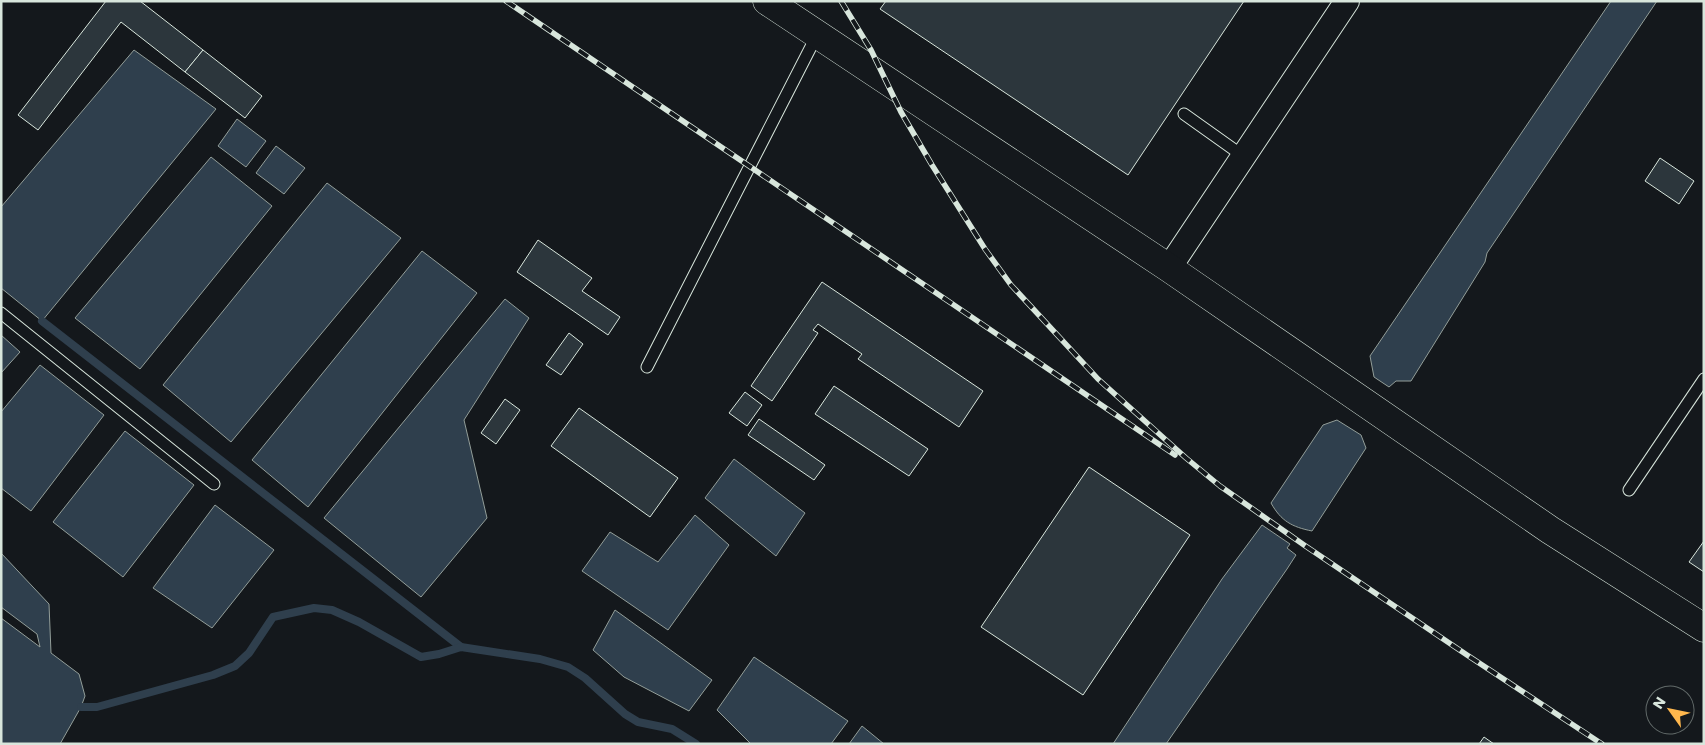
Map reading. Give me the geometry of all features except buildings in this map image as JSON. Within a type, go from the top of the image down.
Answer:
[{"type":"street","points":[[767,1],[1169,268],[1550,530],[1704,628]]},
{"type":"street","points":[[1169,268],[1347,1]]},
{"type":"lane","points":[[647,367],[816,35]]},
{"type":"lane","points":[[1184,114],[1243,156]]},
{"type":"lane","points":[[1,313],[214,484]]},
{"type":"lane","points":[[1629,490],[1704,379]]},
{"type":"water","points":[[1611,1],[1657,1],[1487,253],[1485,262],[1411,381],[1396,381],[1389,387],[1374,377],[1370,356]]},
{"type":"water","points":[[134,50],[216,109],[42,321],[1,288],[1,207]]},
{"type":"water","points":[[237,119],[266,141],[246,167],[218,146]]},
{"type":"water","points":[[276,146],[305,168],[284,194],[256,173]]},
{"type":"water","points":[[211,157],[272,206],[140,369],[75,318]]},
{"type":"water","points":[[327,183],[401,238],[231,442],[163,385]]},
{"type":"water","points":[[422,251],[477,293],[308,507],[252,460]]},
{"type":"water","points":[[505,299],[529,318],[464,420],[487,518],[421,597],[324,518]]},
{"type":"water","points":[[1,335],[20,352],[1,373]]},
{"type":"water","points":[[40,365],[104,415],[31,511],[1,488],[1,412]]},
{"type":"water","points":[[1337,420],[1361,435],[1366,448],[1312,531],[1283,519],[1271,503],[1323,425]]},
{"type":"water","points":[[125,431],[194,485],[123,577],[53,522]]},
{"type":"water","points":[[734,459],[805,513],[776,556],[705,498]]},
{"type":"water","points":[[215,505],[274,550],[212,628],[153,588]]},
{"type":"water","points":[[695,515],[729,545],[668,630],[582,571],[610,532],[658,562]]},
{"type":"water","points":[[1262,525],[1290,544],[1287,548],[1296,555],[1287,569],[1166,744],[1113,744],[1222,579]]},
{"type":"water","points":[[1,553],[49,604],[51,653],[79,674],[85,696],[81,707],[60,744],[1,744],[1,618],[40,647],[37,634],[1,607]]},
{"type":"water","points":[[615,610],[712,680],[689,711],[624,677],[593,650]]},
{"type":"water","points":[[754,657],[848,721],[831,744],[751,744],[717,710]]},
{"type":"water","points":[[862,726],[884,744],[849,744]]},
{"type":"waterway","points":[[42,321],[461,647]]},
{"type":"waterway","points":[[81,707],[97,707],[213,675],[235,666],[249,653],[273,617],[314,608],[332,610],[359,622],[421,657],[461,647],[540,659],[568,667],[585,678],[625,714],[638,722],[672,729],[696,744]]},
{"type":"railway","points":[[506,1],[1175,455]]},
{"type":"railway","points":[[841,1],[871,50],[901,112],[985,249],[1011,285],[1098,379],[1220,486],[1304,545],[1602,744]]}]
